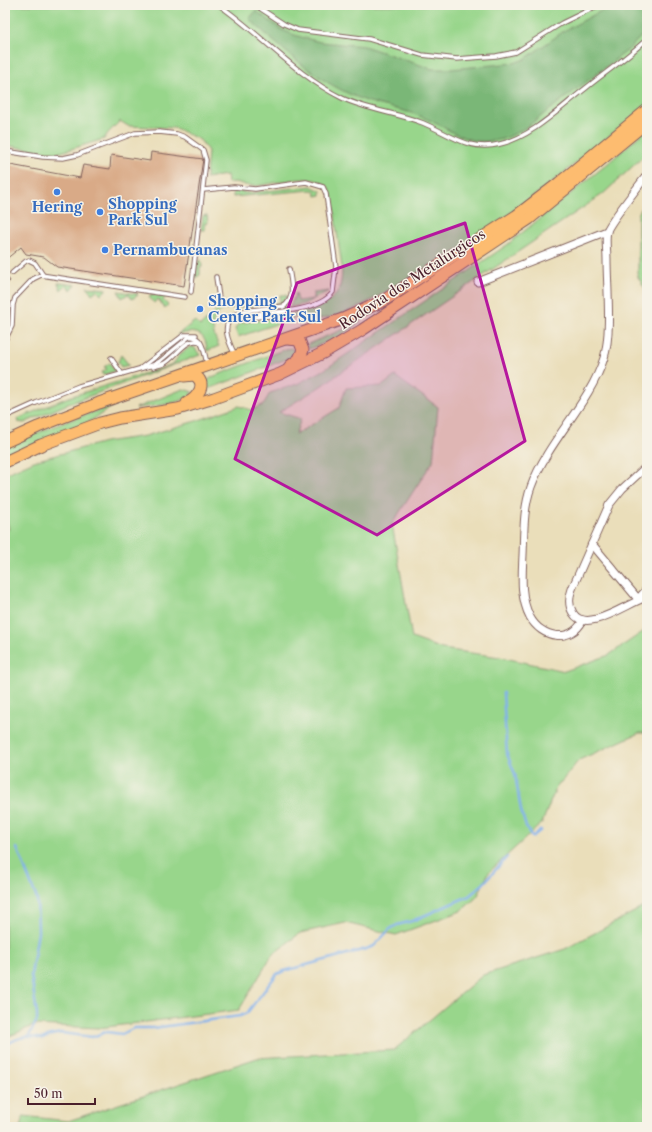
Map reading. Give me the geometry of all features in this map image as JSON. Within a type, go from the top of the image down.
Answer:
[{"type":"main road","name":"Rodovia dos Metalúrgicos","points":[[5,442],[38,427],[99,403],[343,319],[383,300],[516,216],[647,110]]},
{"type":"main road","name":"Rodovia dos Metalúrgicos","points":[[5,462],[41,445],[100,423],[120,418],[178,409],[214,398],[280,374],[349,339],[500,240],[574,183],[647,122]]},
{"type":"main road","points":[[280,374],[299,359],[304,350],[299,340],[285,339]]},
{"type":"main road","points":[[177,377],[194,375],[199,380],[201,387],[194,399],[178,409]]},
{"type":"street","points":[[478,282],[607,231],[647,175]]},
{"type":"street","points":[[583,620],[577,630],[572,633],[552,636],[538,628],[527,611],[522,584],[525,512],[528,498],[537,473],[587,393],[601,367],[604,356],[607,324],[607,231]]},
{"type":"street","points":[[647,466],[614,498],[569,596],[569,602],[572,613],[576,618],[593,621],[647,597]]},
{"type":"street","points":[[592,544],[638,600]]},
{"type":"street","points":[[638,600],[647,589]]},
{"type":"lane","points":[[219,5],[240,20],[303,74],[336,95],[359,105],[424,124],[456,140],[483,146],[505,143],[528,132],[647,39]]},
{"type":"lane","points":[[255,5],[279,21],[298,30],[369,39],[422,55],[457,59],[496,56],[516,52],[562,23],[599,5]]},
{"type":"lane","points":[[5,151],[42,157],[63,158],[135,133],[149,132],[177,134],[188,139],[204,152],[206,160],[191,292]]},
{"type":"lane","points":[[203,190],[234,186],[255,190],[308,182],[323,187],[327,198],[336,264],[336,283],[330,295],[309,306],[272,312],[238,315],[230,318]]},
{"type":"lane","points":[[12,273],[29,260],[35,263],[44,275]]},
{"type":"lane","points":[[272,312],[285,306],[290,300],[292,294],[289,269]]},
{"type":"lane","points":[[5,340],[12,326],[13,305],[15,298],[33,279],[44,275],[185,297]]},
{"type":"lane","points":[[216,277],[219,298]]},
{"type":"lane","points":[[235,356],[226,334],[226,327],[230,318],[241,311],[285,306]]},
{"type":"lane","points":[[230,318],[273,316],[295,309]]},
{"type":"lane","points":[[139,370],[184,335],[192,334],[200,341],[208,366]]},
{"type":"lane","points":[[5,417],[65,392],[139,370],[160,362],[187,338],[194,336],[200,341]]},
{"type":"lane","points":[[111,358],[122,374]]},
{"type":"highlighted area","points":[[465,223],[525,441],[377,535],[235,459],[297,283]]},
{"type":"green space","points":[[5,5],[647,5],[647,105],[589,153],[470,243],[370,301],[340,314],[325,318],[311,319],[297,317],[238,337],[235,329],[239,323],[307,310],[331,299],[337,293],[340,287],[342,266],[334,207],[329,188],[322,182],[303,179],[252,186],[235,182],[228,183],[227,175],[206,178],[208,151],[200,140],[175,128],[128,126],[120,121],[104,139],[58,153],[48,153],[5,145]]},
{"type":"green space","points":[[612,5],[647,5],[647,30],[628,50],[531,124],[517,133],[502,139],[489,141],[478,141],[459,136],[432,121],[415,114],[364,100],[347,93],[332,85],[303,65],[249,19],[256,11],[282,30],[297,36],[320,42],[364,46],[432,69],[451,69],[514,63],[525,59],[564,31]]},
{"type":"green space","points":[[647,129],[647,153],[603,194],[318,388],[279,412],[301,419],[295,435],[339,408],[346,388],[382,386],[395,376],[438,407],[433,461],[392,524],[412,638],[442,649],[500,657],[565,671],[609,655],[647,629],[647,733],[639,733],[579,760],[556,788],[542,823],[489,872],[477,897],[461,911],[396,935],[345,923],[300,933],[272,955],[239,1010],[99,1028],[35,1025],[5,1038],[5,531],[9,529],[5,514],[5,474],[34,461],[105,442],[145,436],[196,421],[239,406],[251,410],[263,405],[270,393],[297,384],[324,370],[507,245],[606,165]]},
{"type":"green space","points":[[311,186],[321,191],[321,195],[316,196],[315,191],[311,190],[233,197],[233,190],[248,193]]},
{"type":"green space","points":[[647,200],[647,292],[638,277],[638,214]]},
{"type":"green space","points":[[207,215],[208,223],[205,223],[205,230],[201,230],[203,216]]},
{"type":"green space","points":[[201,260],[202,267],[200,268],[200,275],[195,278],[198,261]]},
{"type":"green space","points":[[58,283],[76,285],[71,290],[66,285],[61,290]]},
{"type":"green space","points":[[87,287],[106,290],[101,295],[97,290],[92,294]]},
{"type":"green space","points":[[118,291],[138,295],[132,299],[128,294],[122,298]]},
{"type":"green space","points":[[329,291],[304,304],[290,307],[296,293],[298,301],[313,299],[313,293]]},
{"type":"green space","points":[[151,294],[167,296],[163,300],[168,305],[165,308],[158,299],[154,303],[149,297]]},
{"type":"green space","points":[[280,295],[286,295],[287,297],[281,304],[225,309],[220,312],[216,316],[213,325],[213,330],[219,346],[207,351],[206,344],[202,336],[194,333],[177,335],[195,321],[200,326],[217,311],[213,305],[223,301],[225,308],[280,303]]},
{"type":"green space","points":[[361,322],[338,338],[309,349],[308,344]]},
{"type":"green space","points":[[190,347],[194,347],[200,355],[68,404],[24,423],[18,422],[17,419],[66,398],[165,367],[174,363],[180,354]]},
{"type":"green space","points":[[291,348],[295,352],[292,357],[206,390],[206,382],[212,377]]},
{"type":"green space","points":[[121,355],[129,365],[121,367],[118,362]]},
{"type":"green space","points":[[110,363],[115,371],[103,375],[101,373],[107,369],[104,367]]},
{"type":"green space","points":[[183,389],[193,392],[182,400],[175,402],[136,408]]},
{"type":"green space","points":[[113,406],[89,422],[5,457],[5,447],[31,435]]},
{"type":"green space","points":[[647,905],[647,1127],[20,1127],[23,1116],[68,1121],[257,1058],[394,1050],[483,975],[565,949]]},
{"type":"building","name":"Shopping Park Sul","points":[[151,152],[203,159],[184,286],[57,267],[44,257],[26,254],[21,247],[5,260],[5,164],[80,178],[83,165],[110,169],[111,155],[150,161]]},
{"type":"building","points":[[5,274],[10,281],[5,286]]},
{"type":"waterway","points":[[503,693],[507,754],[515,774],[521,810],[526,827],[532,837],[541,830]]},
{"type":"waterway","points":[[17,848],[37,899],[38,932],[31,975],[37,1020],[29,1036]]},
{"type":"waterway","points":[[5,1045],[23,1038],[31,1037],[42,1039],[61,1033],[92,1037],[106,1032],[122,1034],[134,1028],[153,1028],[240,1016],[247,1013],[277,974],[374,946],[390,929],[397,925],[412,921],[469,896],[483,884],[507,857]]},
{"type":"place","name":"Hering","points":[[57,192]]},
{"type":"place","name":"Shopping Park Sul","points":[[100,212]]},
{"type":"place","name":"Pernambucanas","points":[[105,250]]},
{"type":"place","name":"Shopping Center Park Sul","points":[[200,309]]}]
